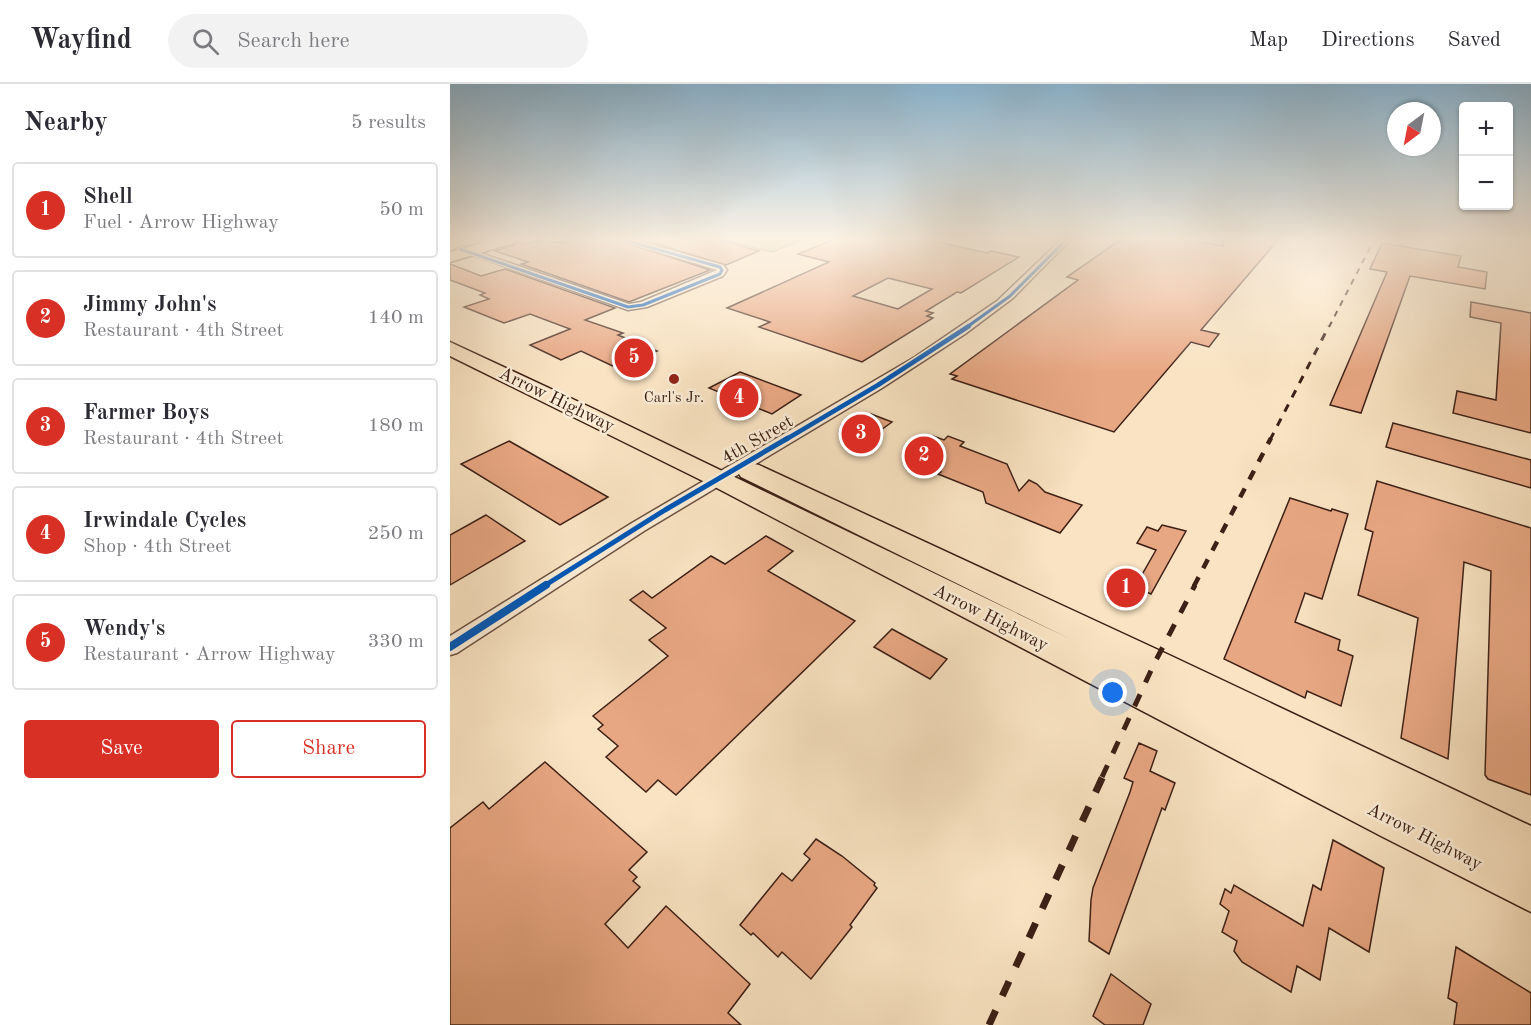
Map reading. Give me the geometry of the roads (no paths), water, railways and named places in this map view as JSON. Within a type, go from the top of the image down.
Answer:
[{"type":"main road","name":"Arrow Highway","points":[[450,330],[730,472],[1107,676],[1531,889]]},
{"type":"main road","name":"Arrow Highway","points":[[450,348],[1154,664],[1531,849]]},
{"type":"street","points":[[552,284],[620,306],[643,305],[695,284]]},
{"type":"street","name":"4th Street","points":[[450,647],[665,510],[854,400],[987,313],[1022,284]]},
{"type":"railway","points":[[1329,327],[1351,284]]},
{"type":"railway","points":[[1270,440],[1329,326]]},
{"type":"railway","points":[[1194,586],[1271,438]]},
{"type":"railway","points":[[1102,777],[1154,664],[1195,585]]},
{"type":"railway","points":[[989,1025],[1103,776]]},
{"type":"place","name":"Wendy's","points":[[634,358]]},
{"type":"place","name":"Carl's Jr.","points":[[674,379]]},
{"type":"place","name":"Irwindale Cycles","points":[[739,398]]},
{"type":"place","name":"Farmer Boys","points":[[861,434]]},
{"type":"place","name":"Jimmy John's","points":[[924,456]]},
{"type":"place","name":"Shell","points":[[1126,588]]}]
